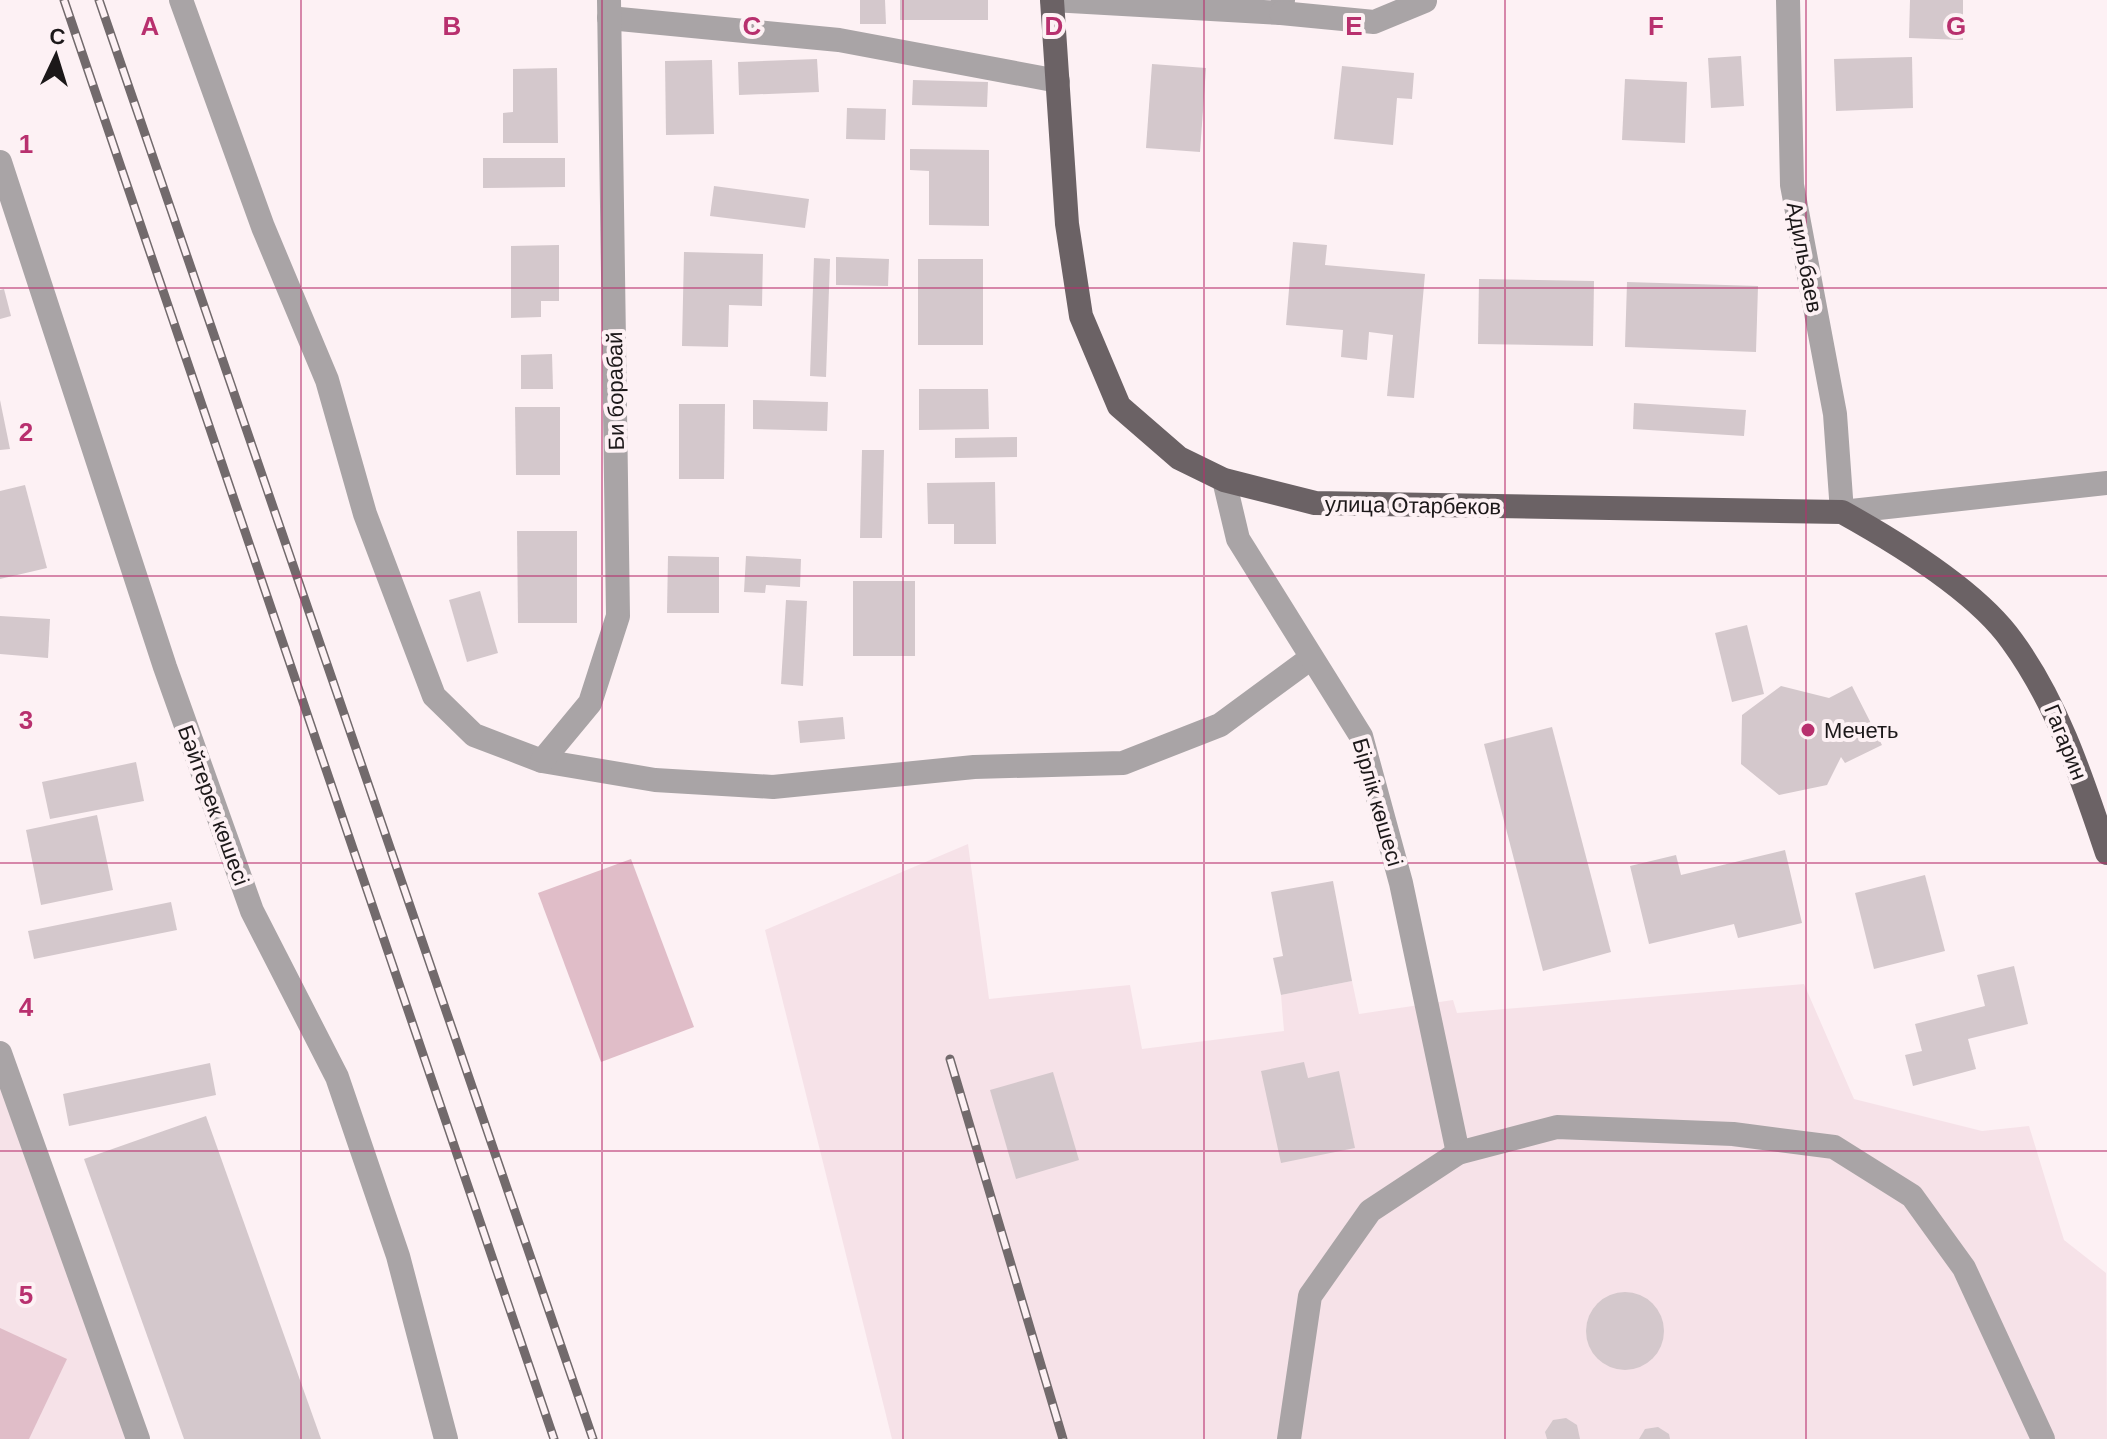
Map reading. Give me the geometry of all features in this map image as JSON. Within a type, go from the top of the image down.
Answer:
[{"type":"main road","name":"улица Отарбеков","points":[[1052,0],[1067,224],[1081,316],[1119,406],[1179,458],[1224,480],[1315,503],[1842,512],[1896,543],[1943,577],[2011,638]]},
{"type":"main road","name":"Гагарин","points":[[2011,638],[2053,705],[2107,853]]},
{"type":"street","points":[[181,0],[263,227],[327,380],[365,514],[434,696],[474,735],[542,761],[655,780],[773,787],[974,767],[1123,763],[1220,725],[1311,658]]},
{"type":"street","points":[[1052,0],[1282,7],[1374,22],[1425,1]]},
{"type":"street","name":"Адильбаев","points":[[1788,0],[1792,185],[1835,414],[1842,512]]},
{"type":"street","points":[[609,9],[839,40],[1058,81]]},
{"type":"street","name":"Би борабай","points":[[542,761],[590,703],[618,616],[609,9]]},
{"type":"street","name":"Бәйтерек көшесі","points":[[0,162],[165,667],[252,911],[342,1092],[398,1256],[446,1439]]},
{"type":"street","name":"Бірлік көшесі","points":[[1224,480],[1238,539],[1361,736],[1401,883],[1458,1153]]},
{"type":"street","points":[[1842,512],[2107,483]]},
{"type":"street","points":[[0,1053],[138,1439]]},
{"type":"street","points":[[1289,1439],[1310,1296],[1370,1211],[1458,1153],[1557,1127],[1733,1134],[1834,1147],[1912,1196],[1964,1268],[2043,1439]]},
{"type":"shaded area","points":[[968,844],[989,999],[1130,985],[1142,1049],[1284,1031],[1281,995],[1352,981],[1359,1014],[1453,1000],[1457,1013],[1804,984],[1854,1099],[1982,1131],[2029,1126],[2064,1240],[2106,1273],[2107,1439],[892,1439],[765,930]]},
{"type":"shaded area","points":[[631,859],[694,1027],[601,1062],[538,893]]},
{"type":"shaded area","points":[[0,1082],[131,1439],[0,1439]]},
{"type":"shaded area","points":[[0,1328],[67,1359],[29,1439],[0,1439]]},
{"type":"building","points":[[860,0],[885,0],[886,24],[860,24]]},
{"type":"building","points":[[900,0],[988,0],[988,20],[900,20]]},
{"type":"building","points":[[1910,0],[1963,0],[1963,40],[1909,38]]},
{"type":"building","points":[[1741,56],[1744,106],[1711,108],[1708,58]]},
{"type":"building","points":[[1912,57],[1913,108],[1836,111],[1834,59]]},
{"type":"building","points":[[817,59],[819,92],[739,95],[738,62]]},
{"type":"building","points":[[712,60],[714,134],[666,135],[665,61]]},
{"type":"building","points":[[1152,64],[1206,68],[1200,152],[1146,148]]},
{"type":"building","points":[[1342,66],[1414,73],[1412,99],[1397,98],[1393,145],[1334,139]]},
{"type":"building","points":[[557,68],[558,143],[503,143],[503,113],[513,112],[513,69]]},
{"type":"building","points":[[1625,79],[1687,82],[1685,143],[1622,140]]},
{"type":"building","points":[[913,80],[988,82],[987,107],[912,105]]},
{"type":"building","points":[[847,108],[886,109],[885,140],[846,139]]},
{"type":"building","points":[[910,149],[989,150],[989,226],[929,225],[929,171],[910,170]]},
{"type":"building","points":[[483,158],[565,158],[565,187],[483,188]]},
{"type":"building","points":[[714,186],[809,199],[805,228],[710,216]]},
{"type":"building","points":[[1293,242],[1327,245],[1325,265],[1425,274],[1414,398],[1387,396],[1393,335],[1369,332],[1367,360],[1341,357],[1343,330],[1286,325]]},
{"type":"building","points":[[559,245],[559,301],[541,301],[541,317],[511,318],[511,246]]},
{"type":"building","points":[[684,252],[763,254],[762,306],[729,305],[728,347],[682,346]]},
{"type":"building","points":[[836,257],[889,259],[888,286],[836,285]]},
{"type":"building","points":[[814,258],[830,259],[826,377],[810,376]]},
{"type":"building","points":[[918,259],[983,259],[983,345],[918,345]]},
{"type":"building","points":[[1479,279],[1594,281],[1593,346],[1478,344]]},
{"type":"building","points":[[1627,282],[1758,286],[1756,352],[1625,347]]},
{"type":"building","points":[[4,289],[11,316],[0,319],[0,290]]},
{"type":"building","points":[[552,354],[553,389],[521,389],[521,355]]},
{"type":"building","points":[[919,389],[988,389],[989,429],[919,430]]},
{"type":"building","points":[[0,400],[10,449],[0,450]]},
{"type":"building","points":[[753,400],[828,402],[827,431],[753,429]]},
{"type":"building","points":[[1634,403],[1746,410],[1744,436],[1633,429]]},
{"type":"building","points":[[679,404],[725,404],[724,479],[679,479]]},
{"type":"building","points":[[515,407],[560,407],[560,475],[516,475]]},
{"type":"building","points":[[1017,437],[1017,457],[955,458],[955,438]]},
{"type":"building","points":[[862,450],[884,450],[882,538],[860,538]]},
{"type":"building","points":[[995,482],[996,544],[954,544],[954,524],[928,524],[927,483]]},
{"type":"building","points":[[25,485],[47,568],[0,579],[0,491]]},
{"type":"building","points":[[517,531],[577,531],[577,623],[518,623]]},
{"type":"building","points":[[668,556],[719,557],[719,613],[667,613]]},
{"type":"building","points":[[746,556],[801,559],[800,587],[766,585],[765,593],[744,592]]},
{"type":"building","points":[[853,581],[915,581],[915,656],[853,656]]},
{"type":"building","points":[[480,591],[498,653],[467,662],[449,600]]},
{"type":"building","points":[[786,600],[807,601],[803,686],[781,684]]},
{"type":"building","points":[[0,616],[50,619],[48,658],[0,654]]},
{"type":"building","points":[[1747,625],[1764,694],[1732,702],[1715,633]]},
{"type":"building","name":"Мечеть","points":[[1781,686],[1829,698],[1852,686],[1882,745],[1845,763],[1841,757],[1827,785],[1779,795],[1741,764],[1742,715]]},
{"type":"building","points":[[843,717],[845,739],[800,743],[798,721]]},
{"type":"building","points":[[1552,727],[1611,952],[1543,971],[1484,744]]},
{"type":"building","points":[[136,762],[144,801],[50,819],[42,782]]},
{"type":"building","points":[[97,815],[113,890],[41,905],[26,830]]},
{"type":"building","points":[[1785,850],[1802,923],[1738,938],[1734,924],[1649,944],[1630,866],[1676,855],[1681,875]]},
{"type":"building","points":[[1925,875],[1945,951],[1874,969],[1855,893]]},
{"type":"building","points":[[1333,881],[1352,981],[1281,995],[1273,958],[1283,956],[1271,892]]},
{"type":"building","points":[[171,902],[177,930],[34,959],[28,931]]},
{"type":"building","points":[[2014,966],[2028,1024],[1968,1039],[1976,1069],[1913,1086],[1905,1055],[1922,1051],[1915,1024],[1985,1006],[1977,975]]},
{"type":"building","points":[[1304,1062],[1308,1078],[1339,1071],[1355,1148],[1281,1163],[1261,1071]]},
{"type":"building","points":[[210,1063],[216,1095],[69,1126],[63,1094]]},
{"type":"building","points":[[1053,1072],[1079,1160],[1016,1179],[990,1090]]},
{"type":"building","points":[[206,1116],[321,1439],[184,1439],[84,1159]]},
{"type":"building","points":[[1617,1292],[1633,1292],[1647,1298],[1658,1309],[1664,1331],[1658,1353],[1647,1364],[1633,1370],[1617,1370],[1603,1364],[1592,1353],[1586,1339],[1586,1323],[1592,1309],[1603,1298]]},
{"type":"building","points":[[1566,1418],[1577,1425],[1580,1439],[1547,1439],[1545,1432],[1553,1420]]},
{"type":"building","points":[[1658,1427],[1669,1434],[1670,1439],[1639,1439],[1645,1429]]},
{"type":"railway","points":[[64,0],[554,1439]]},
{"type":"railway","points":[[99,0],[593,1439]]},
{"type":"railway","points":[[950,1059],[1063,1439]]},
{"type":"place","name":"Мечеть","points":[[1808,730]]}]
